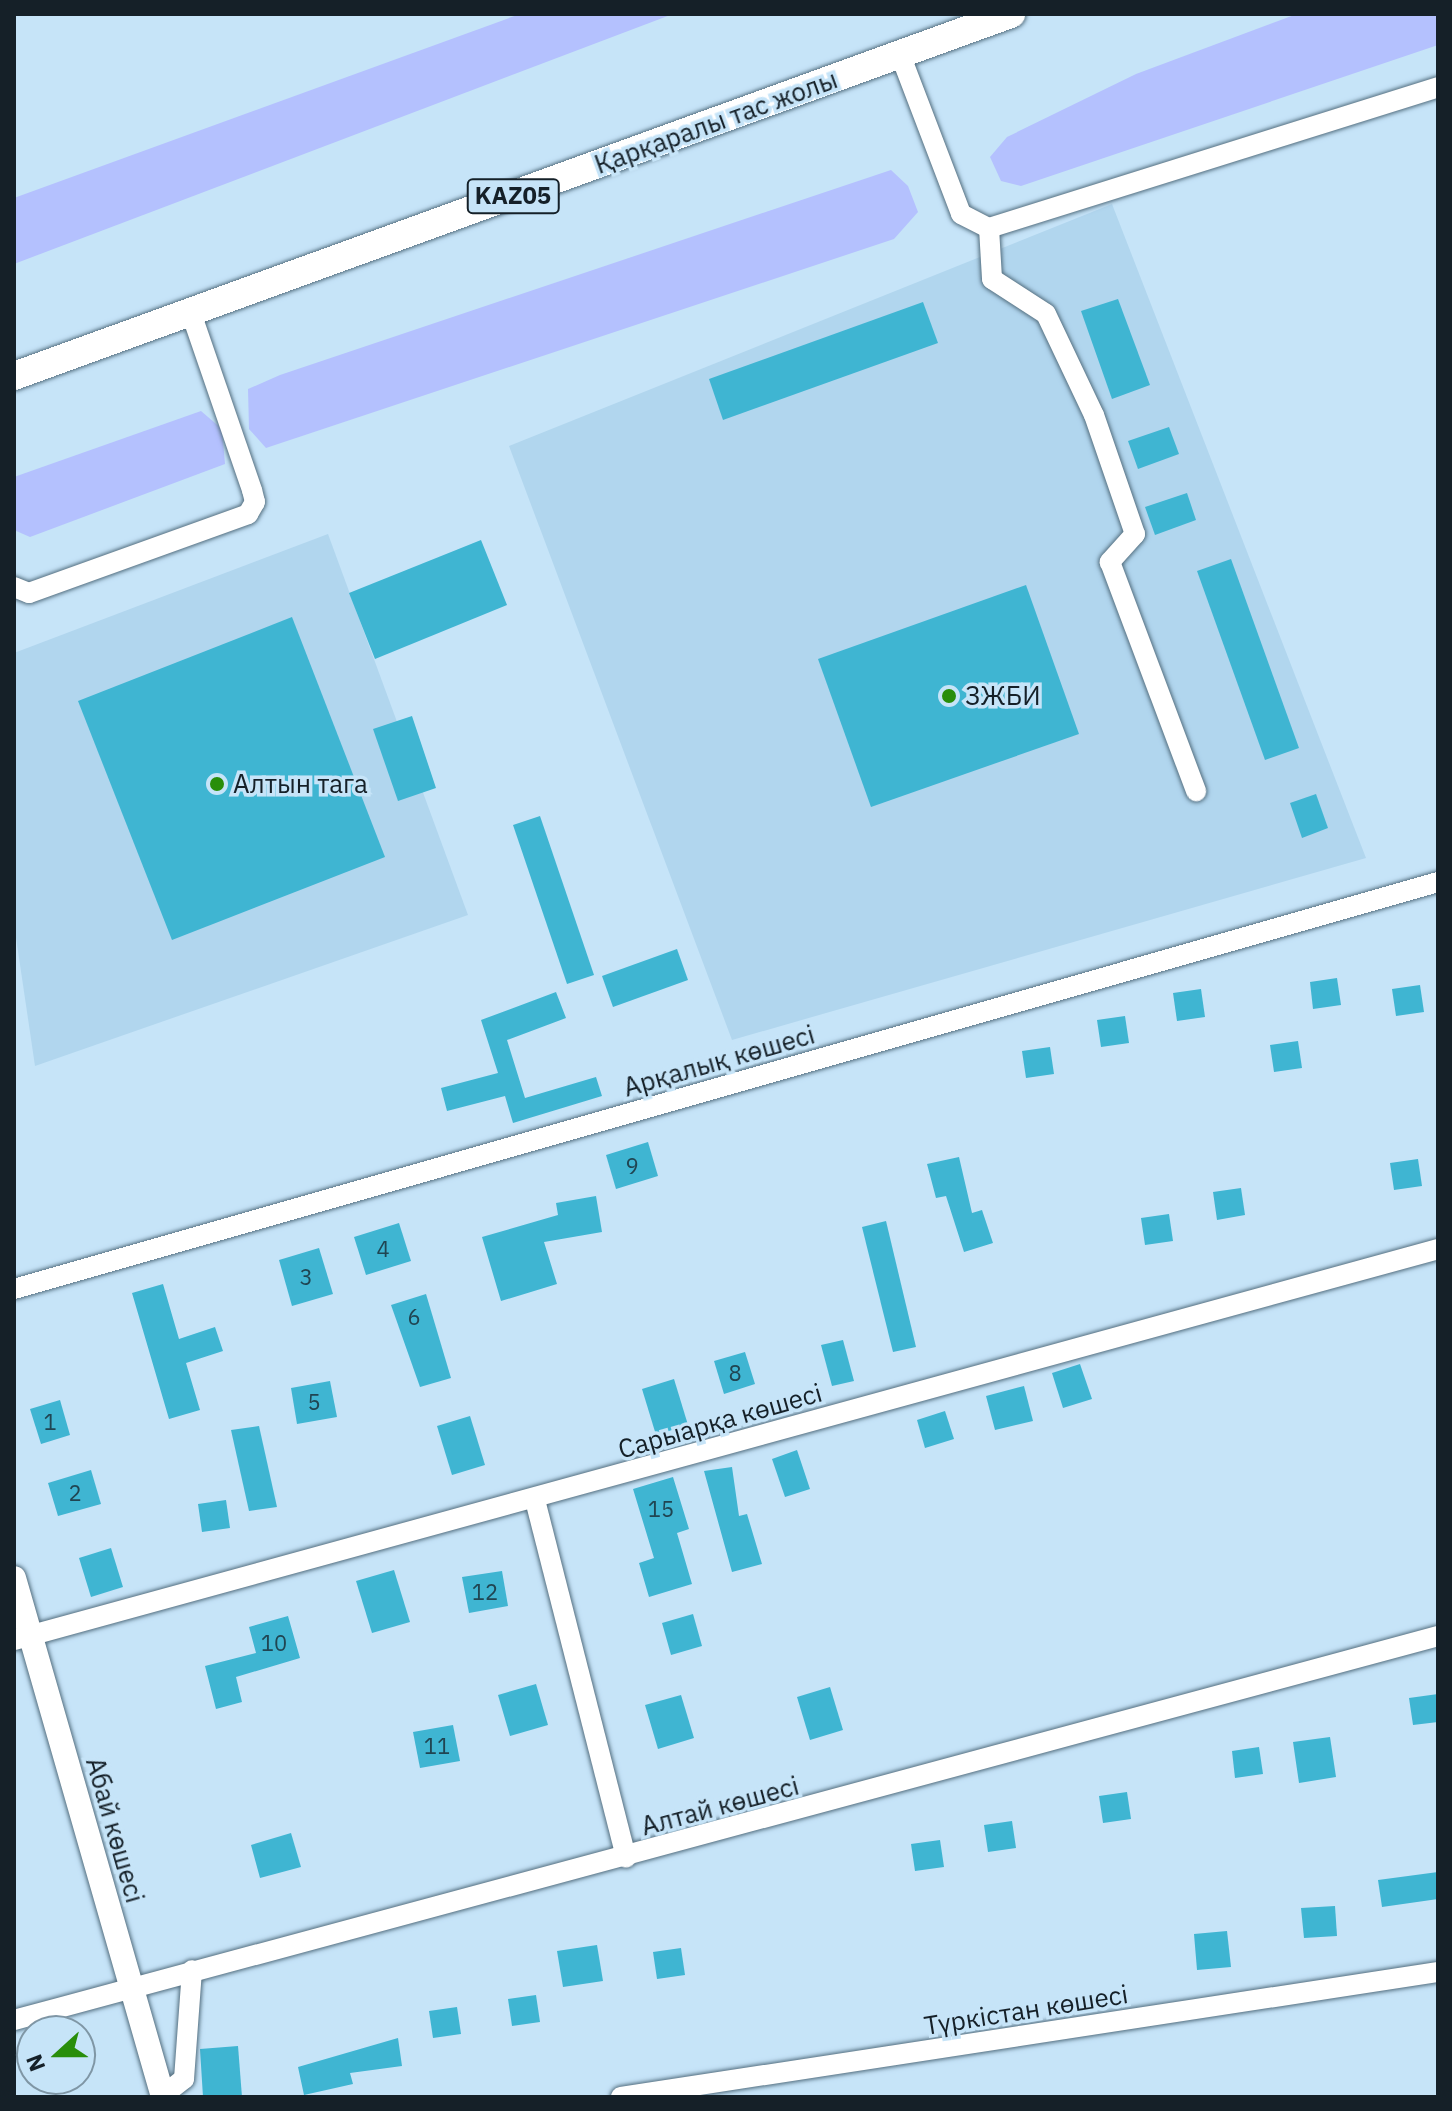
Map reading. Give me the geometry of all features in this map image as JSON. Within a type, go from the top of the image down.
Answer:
[{"type":"highway","name":"Қарқаралы тас жолы","points":[[14,376],[1011,14]]},
{"type":"main road","name":"Абай көшесі","points":[[14,1578],[23,1638],[163,2096]]},
{"type":"street","points":[[900,54],[961,214],[989,228],[1438,87]]},
{"type":"street","points":[[989,228],[992,279],[1046,314],[1094,415],[1135,534],[1110,562],[1196,791]]},
{"type":"street","points":[[14,587],[29,593],[248,514],[252,490],[191,313]]},
{"type":"street","name":"Арқалық көшесі","points":[[14,1289],[1438,882]]},
{"type":"street","name":"Сарыарқа көшесі","points":[[23,1638],[535,1500],[1438,1249]]},
{"type":"street","points":[[535,1500],[626,1858]]},
{"type":"street","name":"Алтай көшесі","points":[[14,2020],[130,1986],[626,1858],[1438,1636]]},
{"type":"street","points":[[163,2096],[184,2079],[192,1970]]},
{"type":"street","name":"Түркістан көшесі","points":[[621,2097],[1438,1972]]},
{"type":"shaded area","points":[[520,14],[673,14],[14,264],[14,198]]},
{"type":"shaded area","points":[[1297,14],[1438,14],[1438,45],[1021,186],[1001,181],[990,157],[1007,137],[1136,74]]},
{"type":"shaded area","points":[[891,170],[908,186],[918,212],[894,239],[266,448],[249,429],[248,389],[280,375]]},
{"type":"shaded area","points":[[1112,204],[1366,858],[732,1040],[509,446]]},
{"type":"shaded area","points":[[201,411],[222,429],[225,464],[30,537],[14,530],[14,477]]},
{"type":"shaded area","name":"Алтын тага","points":[[328,534],[468,915],[35,1066],[14,924],[14,653]]},
{"type":"building","points":[[1118,299],[1150,385],[1112,399],[1081,311]]},
{"type":"building","points":[[923,302],[938,343],[723,420],[709,379]]},
{"type":"building","points":[[1169,427],[1179,454],[1138,469],[1128,441]]},
{"type":"building","points":[[1187,493],[1196,520],[1155,535],[1145,507]]},
{"type":"building","points":[[481,540],[507,605],[375,659],[349,593]]},
{"type":"building","points":[[1231,559],[1299,748],[1265,760],[1197,571]]},
{"type":"building","name":"ЗЖБИ","points":[[1026,585],[1079,734],[871,807],[818,659]]},
{"type":"building","points":[[292,617],[385,857],[172,940],[78,701]]},
{"type":"building","points":[[412,716],[436,788],[398,801],[373,729]]},
{"type":"building","points":[[1316,794],[1328,828],[1302,838],[1290,803]]},
{"type":"building","points":[[540,816],[594,975],[567,984],[513,825]]},
{"type":"building","points":[[677,949],[688,980],[613,1007],[602,976]]},
{"type":"building","points":[[1337,978],[1341,1005],[1313,1009],[1310,982]]},
{"type":"building","points":[[1420,985],[1424,1012],[1396,1016],[1392,989]]},
{"type":"building","points":[[1201,989],[1205,1017],[1177,1021],[1173,993]]},
{"type":"building","points":[[556,992],[566,1018],[507,1040],[525,1098],[596,1077],[602,1096],[513,1123],[505,1096],[447,1111],[441,1088],[498,1073],[481,1020]]},
{"type":"building","points":[[1125,1016],[1129,1043],[1101,1047],[1097,1020]]},
{"type":"building","points":[[1298,1041],[1302,1068],[1274,1072],[1270,1045]]},
{"type":"building","points":[[1050,1047],[1054,1074],[1026,1078],[1022,1051]]},
{"type":"building","points":[[648,1142],[658,1176],[616,1189],[606,1155]]},
{"type":"building","points":[[959,1157],[972,1213],[982,1210],[993,1243],[964,1252],[946,1196],[936,1198],[927,1164]]},
{"type":"building","points":[[1418,1159],[1422,1186],[1394,1190],[1390,1163]]},
{"type":"building","points":[[1241,1188],[1245,1215],[1217,1220],[1213,1192]]},
{"type":"building","points":[[596,1196],[602,1232],[544,1242],[557,1284],[501,1301],[482,1237],[558,1215],[556,1203]]},
{"type":"building","points":[[1169,1214],[1173,1241],[1145,1245],[1141,1218]]},
{"type":"building","points":[[886,1221],[916,1347],[893,1352],[862,1227]]},
{"type":"building","points":[[399,1223],[411,1261],[366,1275],[354,1237]]},
{"type":"building","points":[[319,1248],[333,1294],[292,1306],[279,1260]]},
{"type":"building","points":[[163,1284],[179,1339],[215,1327],[223,1351],[186,1363],[200,1410],[169,1419],[132,1293]]},
{"type":"building","points":[[426,1294],[451,1378],[420,1387],[391,1305]]},
{"type":"building","points":[[843,1340],[854,1381],[832,1386],[821,1345]]},
{"type":"building","points":[[745,1352],[755,1384],[724,1394],[714,1361]]},
{"type":"building","points":[[1080,1364],[1092,1399],[1063,1408],[1052,1373]]},
{"type":"building","points":[[674,1379],[688,1425],[656,1435],[642,1389]]},
{"type":"building","points":[[330,1381],[337,1417],[297,1424],[291,1388]]},
{"type":"building","points":[[1024,1386],[1033,1421],[995,1430],[986,1396]]},
{"type":"building","points":[[60,1400],[70,1435],[41,1444],[30,1409]]},
{"type":"building","points":[[945,1411],[954,1439],[925,1448],[917,1420]]},
{"type":"building","points":[[470,1416],[485,1465],[452,1475],[437,1426]]},
{"type":"building","points":[[259,1426],[277,1507],[249,1511],[231,1430]]},
{"type":"building","points":[[797,1450],[810,1489],[785,1497],[772,1459]]},
{"type":"building","points":[[732,1467],[739,1516],[747,1514],[762,1564],[732,1572],[704,1471]]},
{"type":"building","points":[[91,1470],[101,1504],[58,1516],[48,1483]]},
{"type":"building","points":[[673,1477],[689,1529],[677,1533],[692,1584],[649,1597],[639,1563],[654,1558],[633,1489]]},
{"type":"building","points":[[226,1500],[230,1528],[202,1532],[198,1504]]},
{"type":"building","points":[[111,1548],[123,1587],[91,1597],[79,1558]]},
{"type":"building","points":[[394,1570],[410,1622],[372,1633],[356,1581]]},
{"type":"building","points":[[502,1571],[508,1606],[469,1613],[462,1577]]},
{"type":"building","points":[[693,1614],[702,1646],[671,1655],[662,1623]]},
{"type":"building","points":[[288,1616],[300,1658],[236,1677],[242,1702],[216,1709],[205,1666],[256,1653],[249,1627]]},
{"type":"building","points":[[536,1684],[548,1725],[510,1736],[498,1695]]},
{"type":"building","points":[[830,1687],[843,1730],[810,1740],[797,1697]]},
{"type":"building","points":[[1438,1694],[1438,1722],[1413,1725],[1409,1698]]},
{"type":"building","points":[[681,1695],[694,1738],[658,1749],[645,1705]]},
{"type":"building","points":[[453,1725],[460,1761],[420,1768],[413,1732]]},
{"type":"building","points":[[1330,1737],[1336,1777],[1299,1783],[1293,1742]]},
{"type":"building","points":[[1259,1747],[1263,1774],[1235,1778],[1232,1751]]},
{"type":"building","points":[[1127,1792],[1131,1819],[1103,1823],[1099,1796]]},
{"type":"building","points":[[1012,1821],[1016,1848],[988,1852],[984,1825]]},
{"type":"building","points":[[291,1833],[301,1867],[260,1878],[251,1845]]},
{"type":"building","points":[[940,1840],[944,1867],[915,1871],[911,1844]]},
{"type":"building","points":[[1438,1872],[1438,1899],[1382,1907],[1378,1880]]},
{"type":"building","points":[[1335,1906],[1337,1936],[1304,1938],[1301,1908]]},
{"type":"building","points":[[1227,1931],[1231,1967],[1197,1970],[1194,1934]]},
{"type":"building","points":[[597,1945],[603,1981],[563,1987],[557,1951]]},
{"type":"building","points":[[681,1948],[685,1975],[657,1979],[653,1952]]},
{"type":"building","points":[[536,1995],[540,2022],[512,2026],[508,1999]]},
{"type":"building","points":[[457,2007],[461,2034],[433,2038],[429,2011]]},
{"type":"building","points":[[398,2038],[402,2066],[350,2073],[353,2084],[304,2095],[298,2067]]},
{"type":"building","points":[[238,2046],[242,2097],[203,2097],[200,2049]]},
{"type":"place","name":"ЗЖБИ","points":[[949,696]]},
{"type":"place","name":"Алтын тага","points":[[217,784]]}]
